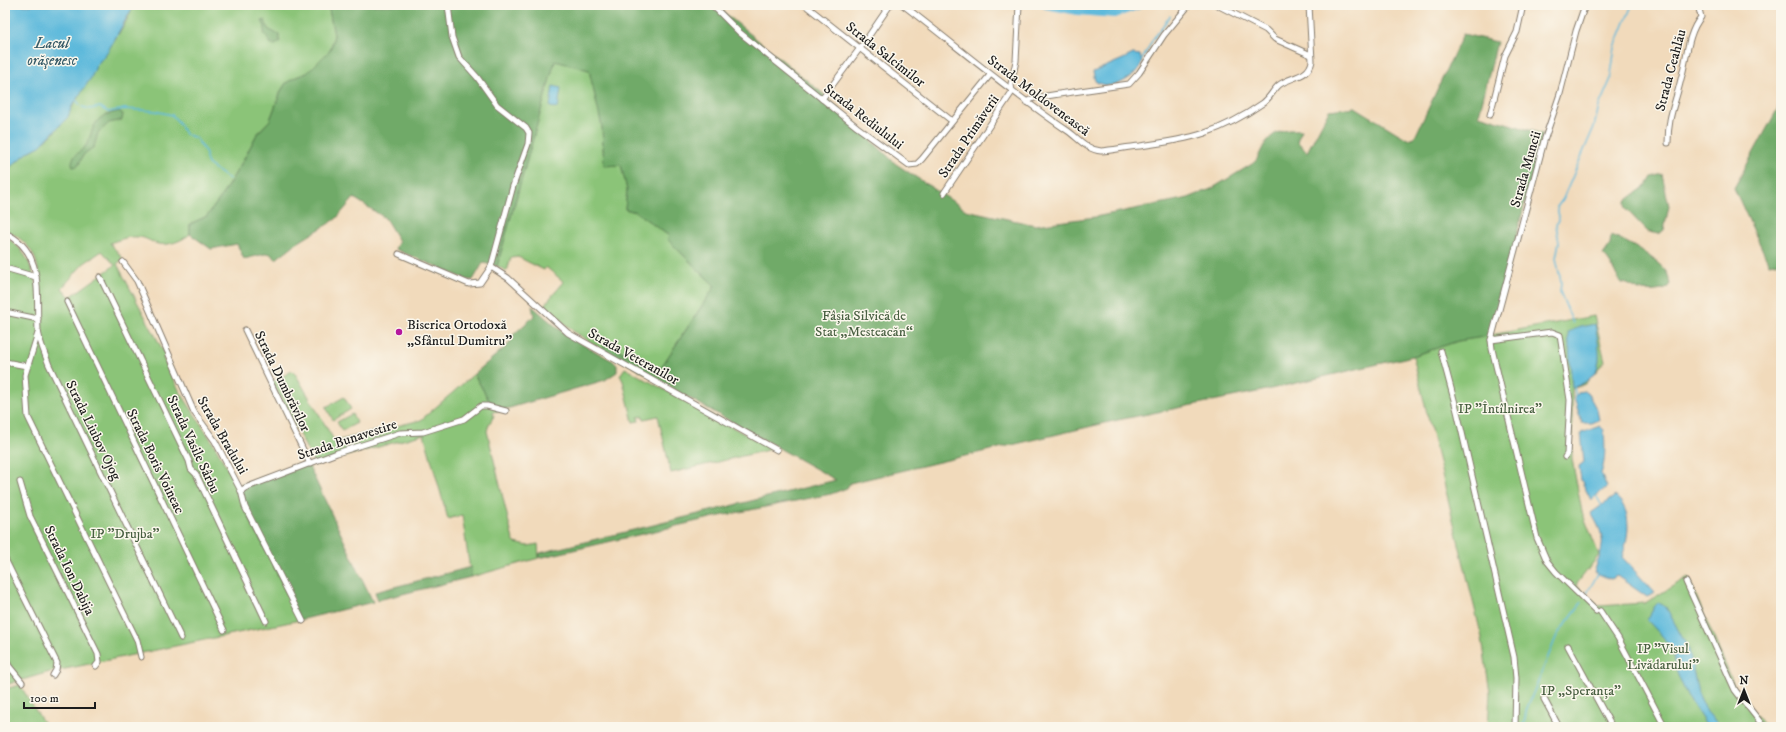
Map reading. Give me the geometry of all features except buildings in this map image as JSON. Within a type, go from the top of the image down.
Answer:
[{"type":"street","points":[[399,254],[473,285],[480,283],[491,267],[513,186],[528,144],[529,133],[526,128],[497,105],[477,77],[459,57],[452,37],[448,5]]},
{"type":"street","name":"Strada Rediulului","points":[[712,5],[739,32],[822,99],[909,165],[915,165],[920,162],[990,75]]},
{"type":"street","name":"Strada Salcîmilor","points":[[805,5],[952,121]]},
{"type":"street","points":[[822,99],[890,5]]},
{"type":"street","name":"Strada Moldovenească","points":[[903,5],[1012,92],[1087,147],[1096,150],[1194,138],[1227,125],[1265,101],[1276,88],[1285,81],[1306,73],[1310,69],[1311,55],[1309,6]]},
{"type":"street","points":[[1012,92],[1011,84],[1016,61],[1019,5]]},
{"type":"street","points":[[1026,102],[1034,98],[1129,84],[1140,74],[1164,35],[1188,5]]},
{"type":"street","points":[[1217,5],[1266,30],[1276,39],[1311,55]]},
{"type":"street","points":[[1490,115],[1505,56],[1517,32],[1523,5]]},
{"type":"street","name":"Strada Muncii","points":[[1491,340],[1542,148],[1560,94],[1576,31],[1585,5]]},
{"type":"street","name":"Strada Ceahlău","points":[[1668,144],[1668,123],[1672,105],[1681,81],[1692,30],[1701,17],[1698,5]]},
{"type":"street","name":"Strada Primăverii","points":[[944,193],[1012,92]]},
{"type":"street","name":"Strada Liubov Ojog","points":[[5,233],[15,238],[30,254],[35,267],[38,332],[49,365],[181,638]]},
{"type":"street","name":"Strada Bradului","points":[[123,262],[137,281],[194,412],[215,441],[241,491],[245,507],[303,621]]},
{"type":"street","name":"Strada Veteranilor","points":[[491,267],[508,278],[568,333],[777,450]]},
{"type":"street","points":[[5,268],[36,277]]},
{"type":"street","name":"Strada Vasile Sârbu","points":[[100,277],[189,461],[191,469],[196,474],[266,622]]},
{"type":"street","name":"Strada Boris Voineac","points":[[67,302],[224,630]]},
{"type":"street","points":[[5,312],[38,319]]},
{"type":"street","name":"Strada Dumbrăvilor","points":[[245,330],[310,464]]},
{"type":"street","points":[[38,332],[25,375],[26,400],[30,422],[137,640],[141,657]]},
{"type":"street","points":[[1565,457],[1567,454],[1570,400],[1560,335],[1552,332],[1491,340],[1492,350],[1537,538],[1547,561],[1556,572],[1598,611],[1616,634],[1665,727]]},
{"type":"street","points":[[1441,351],[1457,412],[1514,657],[1516,678],[1515,727]]},
{"type":"street","points":[[5,364],[27,366]]},
{"type":"street","name":"Strada Bunavestire","points":[[241,491],[245,488],[337,453],[400,433],[423,432],[464,419],[482,406],[506,411]]},
{"type":"street","name":"Strada Ion Dabija","points":[[20,482],[30,516],[98,654],[99,662],[96,666]]},
{"type":"street","points":[[5,558],[57,663],[53,675]]},
{"type":"street","points":[[1686,582],[1735,690],[1764,727]]},
{"type":"street","points":[[1568,646],[1612,727]]},
{"type":"street","points":[[5,658],[22,682]]},
{"type":"street","points":[[1544,699],[1559,727]]},
{"type":"green space","name":"IP \"Drujba\"","points":[[134,5],[328,5],[334,35],[331,49],[307,73],[286,83],[281,91],[270,120],[257,134],[221,197],[207,216],[190,224],[190,234],[175,242],[158,244],[141,237],[131,237],[110,243],[123,259],[117,264],[166,356],[163,358],[179,390],[215,446],[238,488],[300,620],[46,673],[5,685],[5,237],[13,242],[24,254],[31,268],[39,293],[43,295],[40,286],[37,263],[31,251],[22,241],[5,230],[5,168],[12,165],[27,153],[42,144],[61,124],[97,65],[122,29]],"holes":[[[102,251],[115,265],[70,297],[62,288],[83,264]]]},
{"type":"green space","name":"Fâșia Silvică de Stat „Mesteacăn“","points":[[328,5],[715,5],[822,93],[896,164],[966,210],[1035,225],[1095,217],[1188,198],[1211,189],[1254,163],[1268,140],[1272,136],[1282,131],[1302,130],[1297,141],[1307,152],[1329,110],[1355,107],[1407,139],[1415,137],[1463,34],[1497,42],[1479,115],[1543,134],[1490,336],[1458,341],[1413,356],[1262,391],[1118,420],[850,483],[847,488],[831,494],[715,517],[539,558],[540,553],[836,480],[603,350],[605,342],[658,372],[715,286],[667,239],[669,236],[636,212],[625,209],[627,190],[621,165],[604,166],[602,127],[589,70],[555,61],[497,266],[483,263],[473,280],[468,280],[395,249],[399,241],[385,218],[354,198],[336,219],[294,245],[276,259],[269,253],[244,259],[237,244],[211,249],[190,234],[190,224],[207,216],[221,197],[257,134],[270,120],[281,91],[286,83],[307,73],[331,49],[334,35]]},
{"type":"green space","points":[[265,20],[268,29],[279,35],[280,42],[275,45],[271,44],[264,33],[265,27],[262,21]]},
{"type":"green space","points":[[555,60],[589,70],[602,124],[604,166],[621,164],[627,190],[625,209],[636,212],[669,236],[667,239],[715,286],[658,372],[605,342],[603,350],[573,331],[544,305],[564,282],[546,267],[544,270],[518,257],[511,258],[507,271],[497,266]]},
{"type":"green space","points":[[1781,99],[1781,262],[1769,264],[1734,188],[1777,110]]},
{"type":"green space","points":[[119,111],[123,114],[122,120],[109,123],[98,133],[94,147],[84,154],[78,166],[73,167],[73,158],[85,147],[96,122],[104,116]]},
{"type":"green space","points":[[1662,174],[1669,206],[1664,230],[1659,234],[1648,232],[1626,209],[1625,204],[1628,199],[1647,185],[1652,177]]},
{"type":"green space","points":[[1611,235],[1634,246],[1659,264],[1668,275],[1670,284],[1666,289],[1646,291],[1621,283],[1611,264],[1603,255],[1610,245]]},
{"type":"green space","points":[[532,306],[567,336],[613,361],[617,365],[617,372],[605,380],[506,409],[491,404],[474,374],[509,344],[513,335],[534,316]]},
{"type":"green space","name":"IP \"Întîlnirea\"","points":[[1594,316],[1605,361],[1585,384],[1572,389],[1572,459],[1582,512],[1599,555],[1576,585],[1598,606],[1645,603],[1688,577],[1736,690],[1766,727],[1488,727],[1490,693],[1482,638],[1413,356],[1458,341]]},
{"type":"green space","points":[[625,368],[772,449],[671,473],[658,416],[644,419],[643,416],[638,417],[639,421],[633,422],[623,381],[620,375]]},
{"type":"green space","points":[[292,371],[296,375],[336,441],[421,420],[474,374],[491,404],[506,409],[493,412],[494,416],[487,431],[513,540],[515,543],[528,546],[538,544],[539,558],[471,577],[462,515],[448,519],[424,434],[315,465],[272,382]]},
{"type":"green space","points":[[344,397],[351,409],[333,420],[326,407]]},
{"type":"green space","points":[[352,414],[357,423],[342,431],[337,422]]},
{"type":"green space","points":[[307,462],[373,602],[300,620],[244,507],[240,485]]},
{"type":"green space","points":[[471,567],[471,577],[378,600],[375,592]]},
{"type":"green space","points":[[20,685],[46,727],[5,727],[5,689]]},
{"type":"water","name":"Lacul orăşenesc","points":[[5,5],[134,5],[108,51],[96,66],[91,78],[72,106],[68,117],[40,146],[30,151],[10,167],[5,168]]},
{"type":"water","points":[[1133,54],[1140,55],[1142,63],[1134,74],[1115,85],[1101,84],[1095,81],[1093,72]]},
{"type":"water","points":[[553,86],[561,88],[558,108],[550,107]]},
{"type":"water","points":[[1595,324],[1599,355],[1596,371],[1583,383],[1572,388],[1568,332],[1580,327]]},
{"type":"water","points":[[1579,392],[1587,392],[1597,410],[1599,420],[1592,423],[1582,423],[1574,398]]},
{"type":"water","points":[[1600,426],[1604,430],[1605,447],[1604,463],[1601,474],[1607,487],[1591,500],[1581,480],[1579,466],[1584,462],[1581,433]]},
{"type":"water","points":[[1615,496],[1625,509],[1628,524],[1628,533],[1622,557],[1655,593],[1647,597],[1617,576],[1610,579],[1594,572],[1602,548],[1602,536],[1600,529],[1591,513]]},
{"type":"water","points":[[1659,602],[1666,607],[1689,650],[1698,693],[1707,712],[1719,725],[1717,727],[1709,727],[1706,725],[1687,696],[1677,672],[1673,651],[1664,638],[1647,620]]},
{"type":"waterway","points":[[1046,5],[1077,11],[1115,14],[1139,5]]},
{"type":"waterway","points":[[1573,323],[1560,292],[1561,282],[1556,258],[1559,242],[1556,225],[1559,217],[1557,207],[1563,199],[1594,127],[1599,106],[1610,81],[1615,47],[1632,5]]},
{"type":"waterway","points":[[1142,60],[1153,39],[1170,16]]},
{"type":"waterway","points":[[76,100],[80,105]]},
{"type":"waterway","points":[[82,107],[90,109],[100,107],[108,112],[124,109],[155,111],[172,115],[179,123],[185,134],[196,138],[206,153],[208,164],[229,179]]},
{"type":"waterway","points":[[1574,387],[1576,399]]},
{"type":"waterway","points":[[1597,497],[1602,506]]},
{"type":"waterway","points":[[1586,595],[1599,572]]},
{"type":"waterway","points":[[1523,727],[1527,708],[1557,635],[1582,602]]},
{"type":"place","name":"Biserica Ortodoxă „Sfântul Dumitru”","points":[[399,332]]},
{"type":"park label","name":"IP \"Visul Livădarului\"","points":[[1663,656]]},
{"type":"park label","name":"IP „Speranța”","points":[[1581,690]]}]
